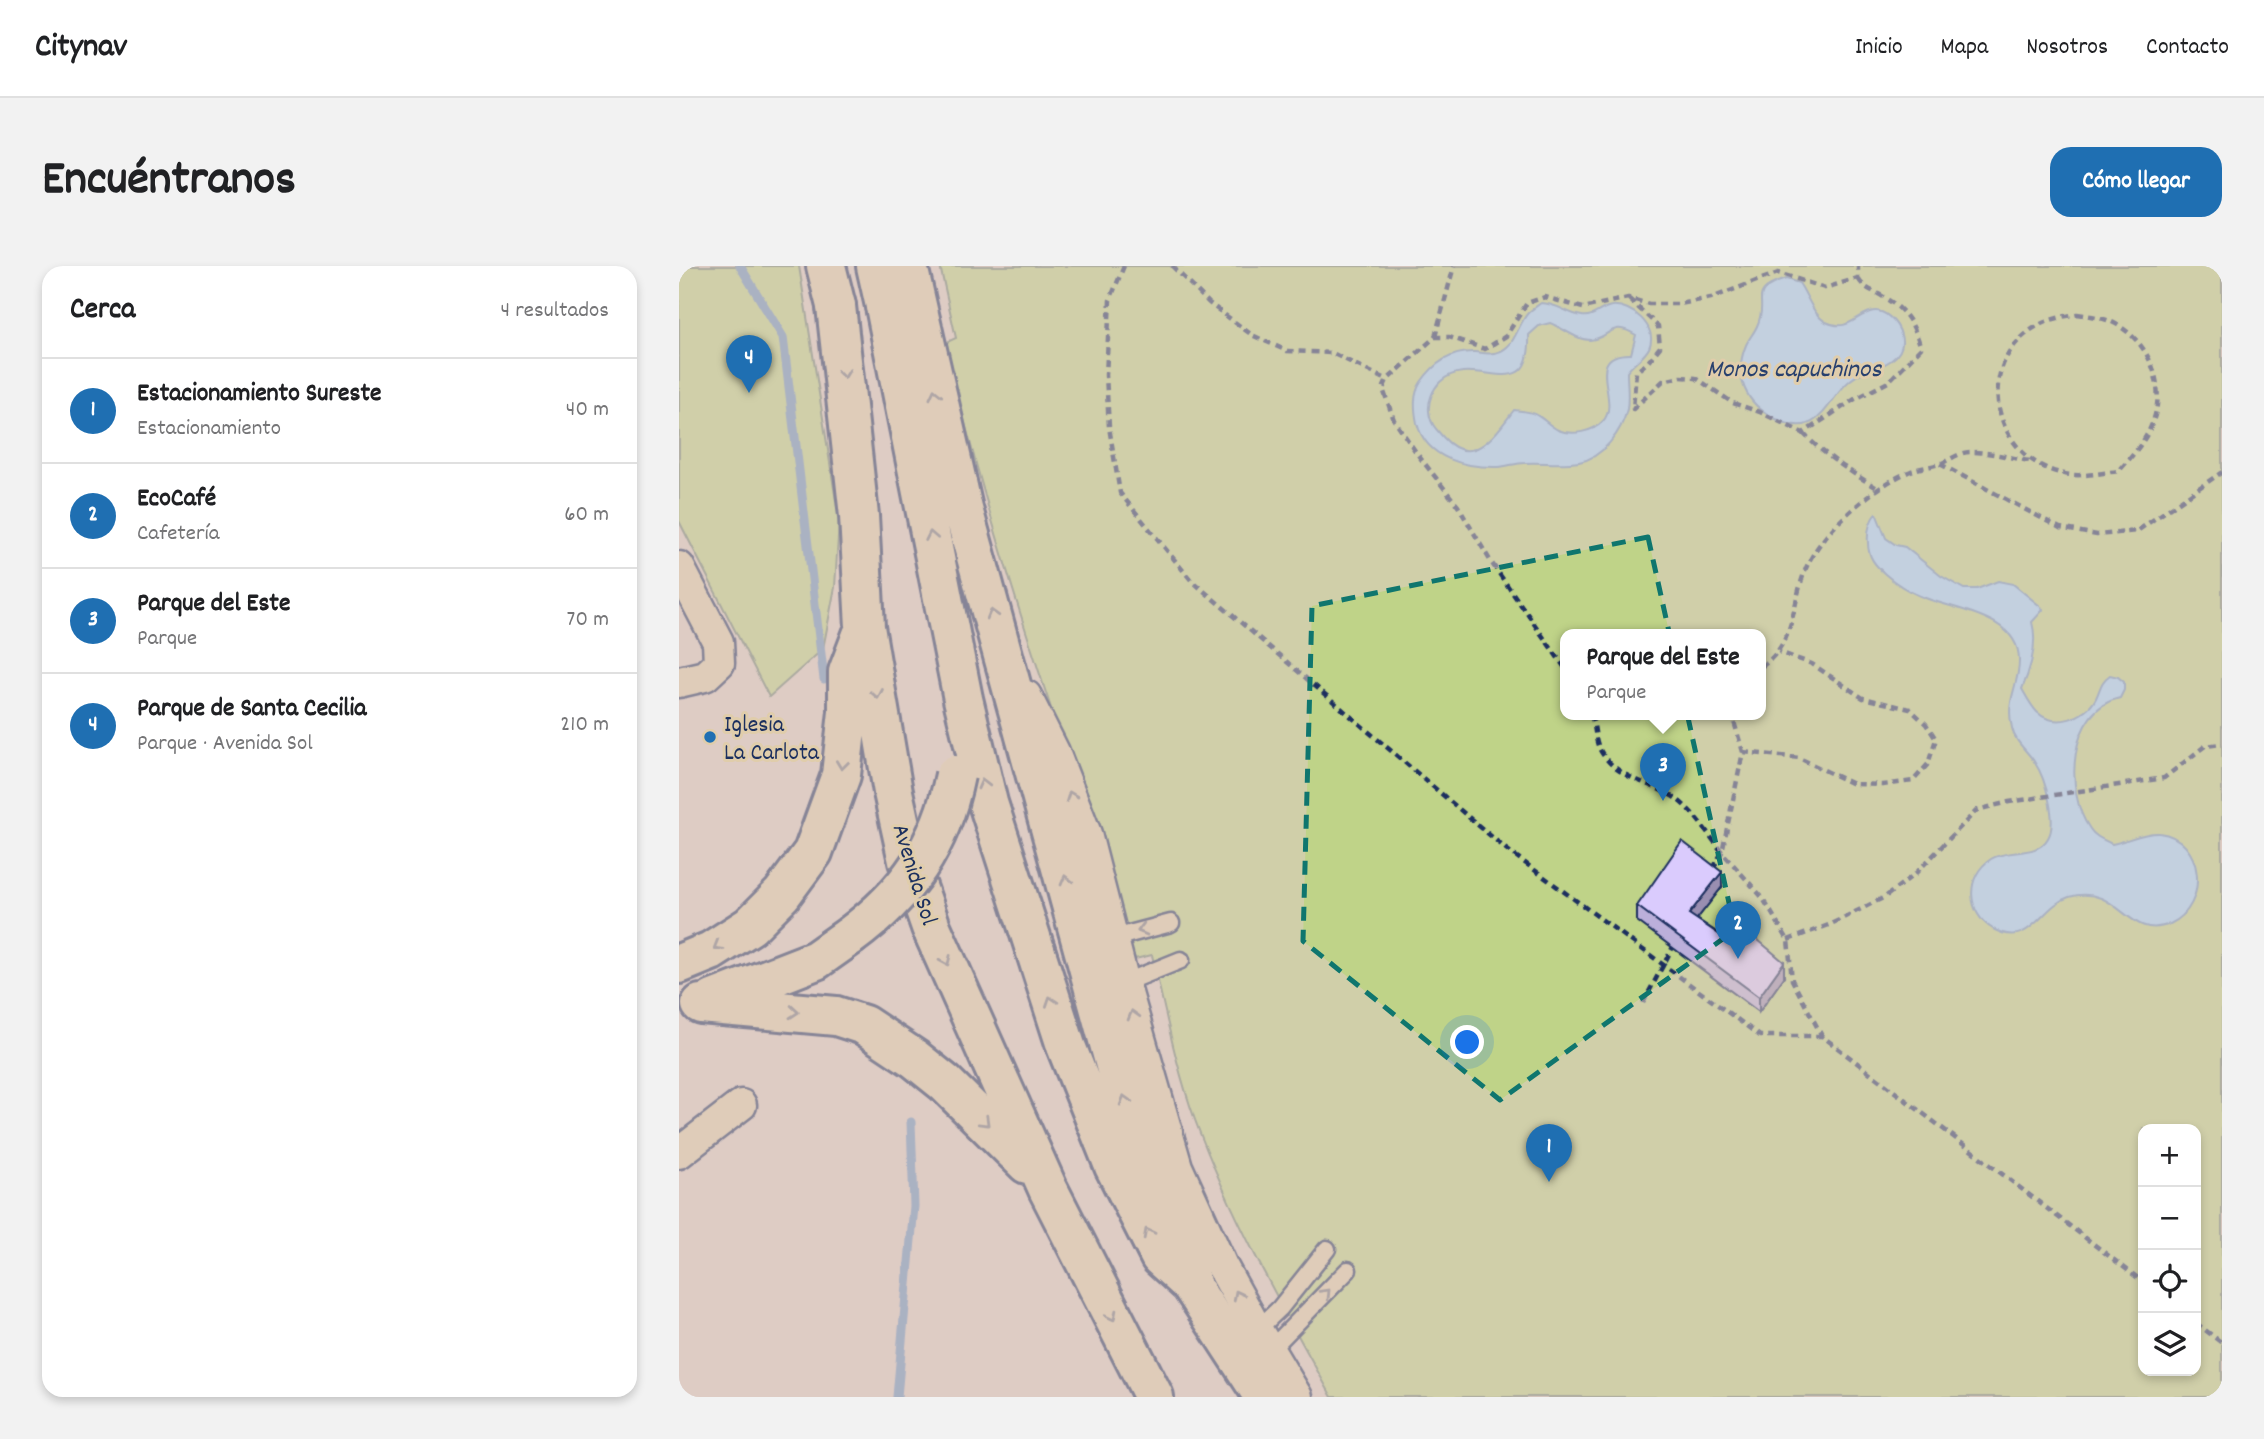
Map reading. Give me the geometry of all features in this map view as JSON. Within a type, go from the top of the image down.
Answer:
[{"type":"main road","points":[[827,266],[836,306]]},
{"type":"main road","points":[[836,306],[838,266]]},
{"type":"main road","points":[[876,266],[963,699],[988,803],[1066,1046],[1114,1166],[1160,1257],[1191,1285],[1264,1397]]},
{"type":"main road","points":[[885,306],[894,277],[891,266]]},
{"type":"main road","points":[[908,266],[949,452],[1125,1102],[1157,1192],[1186,1247],[1191,1285]]},
{"type":"main road","name":"Avenida Sol","points":[[836,306],[859,516],[865,627],[893,792],[908,861],[931,927],[1048,1189],[1154,1397]]},
{"type":"main road","points":[[679,964],[711,951],[750,926],[782,894],[813,852],[841,775],[848,712],[848,672],[865,627]]},
{"type":"main road","points":[[690,1005],[773,978],[816,960],[874,919],[898,895],[914,875],[941,825],[950,799],[960,750],[963,699]]},
{"type":"main road","points":[[690,1005],[836,1016],[864,1025],[945,1083],[1019,1155],[1048,1189]]},
{"type":"street","points":[[679,567],[718,642],[719,663],[705,676],[679,682]]},
{"type":"street","points":[[1003,652],[1054,752],[1086,834],[1124,983],[1177,1167],[1222,1266],[1297,1397]]},
{"type":"street","points":[[679,1153],[741,1105]]},
{"type":"lane","points":[[1114,938],[1171,923]]},
{"type":"lane","points":[[1124,983],[1181,960]]},
{"type":"lane","points":[[1263,1341],[1296,1289],[1327,1249]]},
{"type":"lane","points":[[1263,1341],[1348,1270]]},
{"type":"path","points":[[1124,266],[1110,300],[1106,375],[1109,427],[1120,493],[1191,580],[1506,849],[1761,1036],[1822,1036]]},
{"type":"path","points":[[1172,266],[1209,303],[1252,335],[1287,351],[1332,353],[1387,380]]},
{"type":"path","points":[[1454,266],[1435,337],[1387,380],[1383,389],[1394,420],[1418,456],[1458,506],[1491,562],[1560,661]]},
{"type":"path","points":[[1803,433],[1855,399],[1888,382],[1921,348],[1914,323],[1887,299],[1861,285],[1857,278],[1858,266]]},
{"type":"path","points":[[1435,337],[1449,337],[1485,349],[1506,336],[1527,303],[1545,297],[1583,308],[1628,298],[1649,304],[1697,302],[1778,273],[1825,288],[1857,278]]},
{"type":"path","points":[[1628,298],[1658,326],[1660,347],[1636,372],[1633,409],[1663,381],[1681,377],[1696,378],[1733,403],[1760,412],[1803,433],[1849,471],[1879,489]]},
{"type":"path","points":[[1766,663],[1779,652],[1793,619],[1797,593],[1811,558],[1828,534],[1879,489],[1910,471],[1940,464],[1969,451],[2032,461],[2043,468],[2070,475],[2119,471],[2141,445],[2152,425],[2158,398],[2157,378],[2151,362],[2126,330],[2097,317],[2077,314],[2046,321],[2027,333],[2015,345],[2004,365],[1997,398],[2001,421],[2008,435],[2019,451],[2032,461]]},
{"type":"path","points":[[1940,464],[2060,528],[2097,535],[2137,531],[2222,472]]},
{"type":"path","points":[[1743,752],[1799,758],[1853,784],[1883,785],[1913,781],[1928,764],[1936,739],[1926,724],[1910,709],[1863,698],[1812,664],[1779,652]]},
{"type":"path","points":[[1592,720],[1595,742],[1605,759],[1637,781],[1672,796],[1684,805],[1762,897],[1788,940],[1792,980],[1822,1036],[2138,1278]]},
{"type":"path","points":[[1711,874],[1722,852],[1743,752],[1733,720]]},
{"type":"path","points":[[1788,940],[1829,925],[1885,897],[1916,873],[1977,810],[2009,802],[2164,778],[2205,746],[2222,744]]},
{"type":"path","points":[[1643,1003],[1676,941]]},
{"type":"path","points":[[2201,1327],[2222,1343]]},
{"type":"highlighted area","points":[[1648,537],[1735,930],[1500,1100],[1303,941],[1312,606]]},
{"type":"green space","points":[[679,266],[799,266],[839,520],[835,587],[823,649],[769,697],[679,521]]},
{"type":"green space","points":[[940,266],[2222,266],[2222,1397],[1332,1397],[1258,1261],[1195,1120],[1171,1038],[1152,955],[1135,959],[1033,653],[964,421],[945,343],[956,338]]},
{"type":"water","name":"Monos capuchinos","points":[[1786,279],[1799,283],[1814,310],[1826,322],[1845,325],[1875,311],[1894,321],[1901,335],[1902,343],[1897,355],[1885,364],[1852,379],[1817,419],[1807,424],[1793,425],[1765,413],[1749,397],[1742,378],[1742,356],[1760,317],[1762,292]]},
{"type":"water","points":[[1541,303],[1586,316],[1608,307],[1619,306],[1635,313],[1647,325],[1651,340],[1649,348],[1627,372],[1627,409],[1616,435],[1596,455],[1572,463],[1522,463],[1486,467],[1461,463],[1438,453],[1422,435],[1417,423],[1415,401],[1421,382],[1432,369],[1451,356],[1467,352],[1494,353],[1506,348],[1528,313]],"holes":[[[1550,323],[1575,336],[1590,340],[1616,329],[1636,335],[1631,354],[1616,356],[1608,361],[1605,369],[1608,412],[1603,421],[1588,430],[1570,433],[1558,430],[1533,413],[1514,410],[1492,437],[1474,449],[1455,447],[1444,438],[1432,423],[1429,411],[1431,395],[1440,382],[1453,374],[1468,372],[1498,375],[1511,374],[1521,369],[1527,357],[1529,335],[1539,326]]]},
{"type":"water","points":[[1876,513],[1886,538],[1905,547],[1941,576],[1964,589],[1977,589],[1998,581],[2013,584],[2040,606],[2043,610],[2032,622],[2033,656],[2022,689],[2035,710],[2044,717],[2061,720],[2078,716],[2091,705],[2102,683],[2110,675],[2124,682],[2120,698],[2103,705],[2090,718],[2081,735],[2074,775],[2076,795],[2090,829],[2112,844],[2159,833],[2174,838],[2186,847],[2197,874],[2192,903],[2183,915],[2170,924],[2155,927],[2143,925],[2101,898],[2086,895],[2069,897],[2059,902],[2034,924],[2017,934],[2006,934],[1984,922],[1978,914],[1972,894],[1973,884],[1983,866],[1998,856],[2037,848],[2048,838],[2051,831],[2051,811],[2043,779],[2035,763],[2016,738],[2010,718],[2019,661],[2016,646],[2008,633],[1997,624],[1915,594],[1881,571],[1868,548],[1869,527]]},
{"type":"building","points":[[1682,841],[1722,872],[1689,914],[1729,941],[1745,929],[1784,962],[1759,997],[1637,906]]},
{"type":"waterway","points":[[740,266],[783,337],[824,679]]},
{"type":"waterway","points":[[897,1397],[914,1206],[911,1122]]},
{"type":"place","name":"Parque de Santa Cecilia","points":[[749,393]]},
{"type":"place","name":"Iglesia La Carlota","points":[[710,737]]},
{"type":"place","name":"Parque del Este","points":[[1663,801]]},
{"type":"place","name":"EcoCafé","points":[[1738,959]]},
{"type":"place","name":"Estacionamiento Sureste","points":[[1549,1182]]}]
